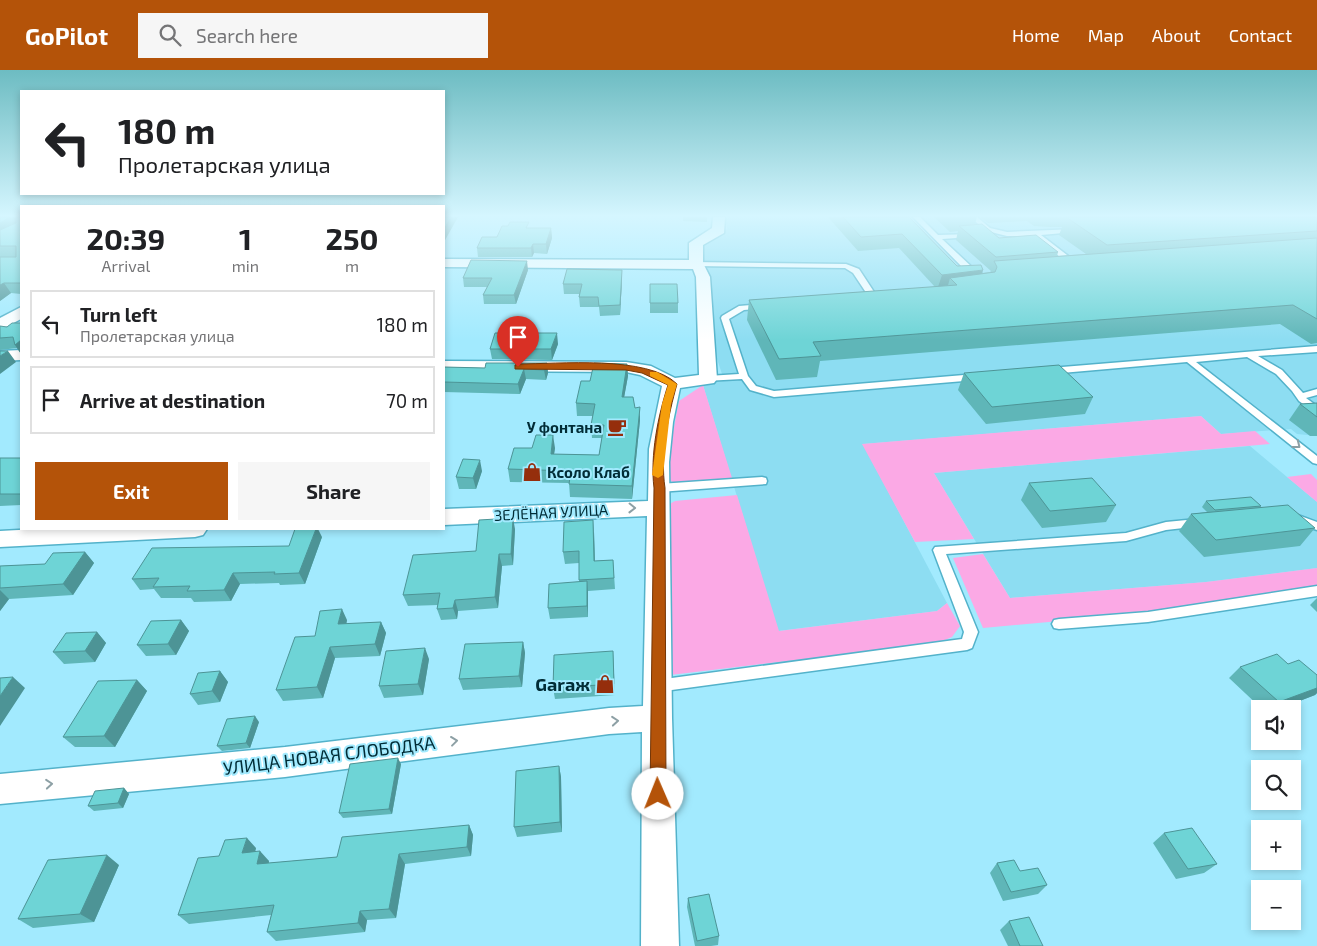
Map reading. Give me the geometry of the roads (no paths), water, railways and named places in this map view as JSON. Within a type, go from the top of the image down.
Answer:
[{"type":"street","points":[[445,366],[626,367],[645,370],[672,384],[708,379],[703,277],[696,264],[696,258]]},
{"type":"street","points":[[445,263],[696,264]]},
{"type":"street","points":[[0,325],[20,313]]},
{"type":"street","points":[[0,356],[20,355]]},
{"type":"street","points":[[660,946],[657,718],[658,473],[666,404],[672,384]]},
{"type":"street","name":"ЗЕЛЁНАЯ УЛИЦА","points":[[445,517],[624,508],[659,498]]},
{"type":"street","points":[[0,539],[176,530]]},
{"type":"street","name":"УЛИЦА НОВАЯ СЛОБОДКА","points":[[0,789],[285,762],[609,721],[657,718]]},
{"type":"lane","points":[[958,258],[982,278],[992,275]]},
{"type":"lane","points":[[1067,258],[1081,269],[1071,270]]},
{"type":"lane","points":[[696,264],[846,266],[856,271],[874,298]]},
{"type":"lane","points":[[864,299],[884,297]]},
{"type":"lane","points":[[775,305],[742,308],[725,318],[744,376],[754,388],[774,394],[983,376]]},
{"type":"lane","points":[[1042,372],[1317,349]]},
{"type":"lane","points":[[1244,355],[1269,364],[1287,379],[1302,399],[1317,411]]},
{"type":"lane","points":[[1189,360],[1317,461]]},
{"type":"lane","points":[[708,379],[744,376]]},
{"type":"lane","points":[[1301,396],[1317,392]]},
{"type":"lane","points":[[659,498],[762,481]]},
{"type":"lane","points":[[1286,515],[1317,526]]},
{"type":"lane","points":[[657,686],[966,644],[972,632],[939,550],[1126,537],[1166,526],[1212,522]]},
{"type":"lane","points":[[1059,624],[1148,617],[1317,591]]},
{"type":"place","name":"У фонтана","points":[[617,427]]},
{"type":"place","name":"Ксоло Клаб","points":[[532,472]]},
{"type":"place","name":"Garaж","points":[[605,684]]}]
